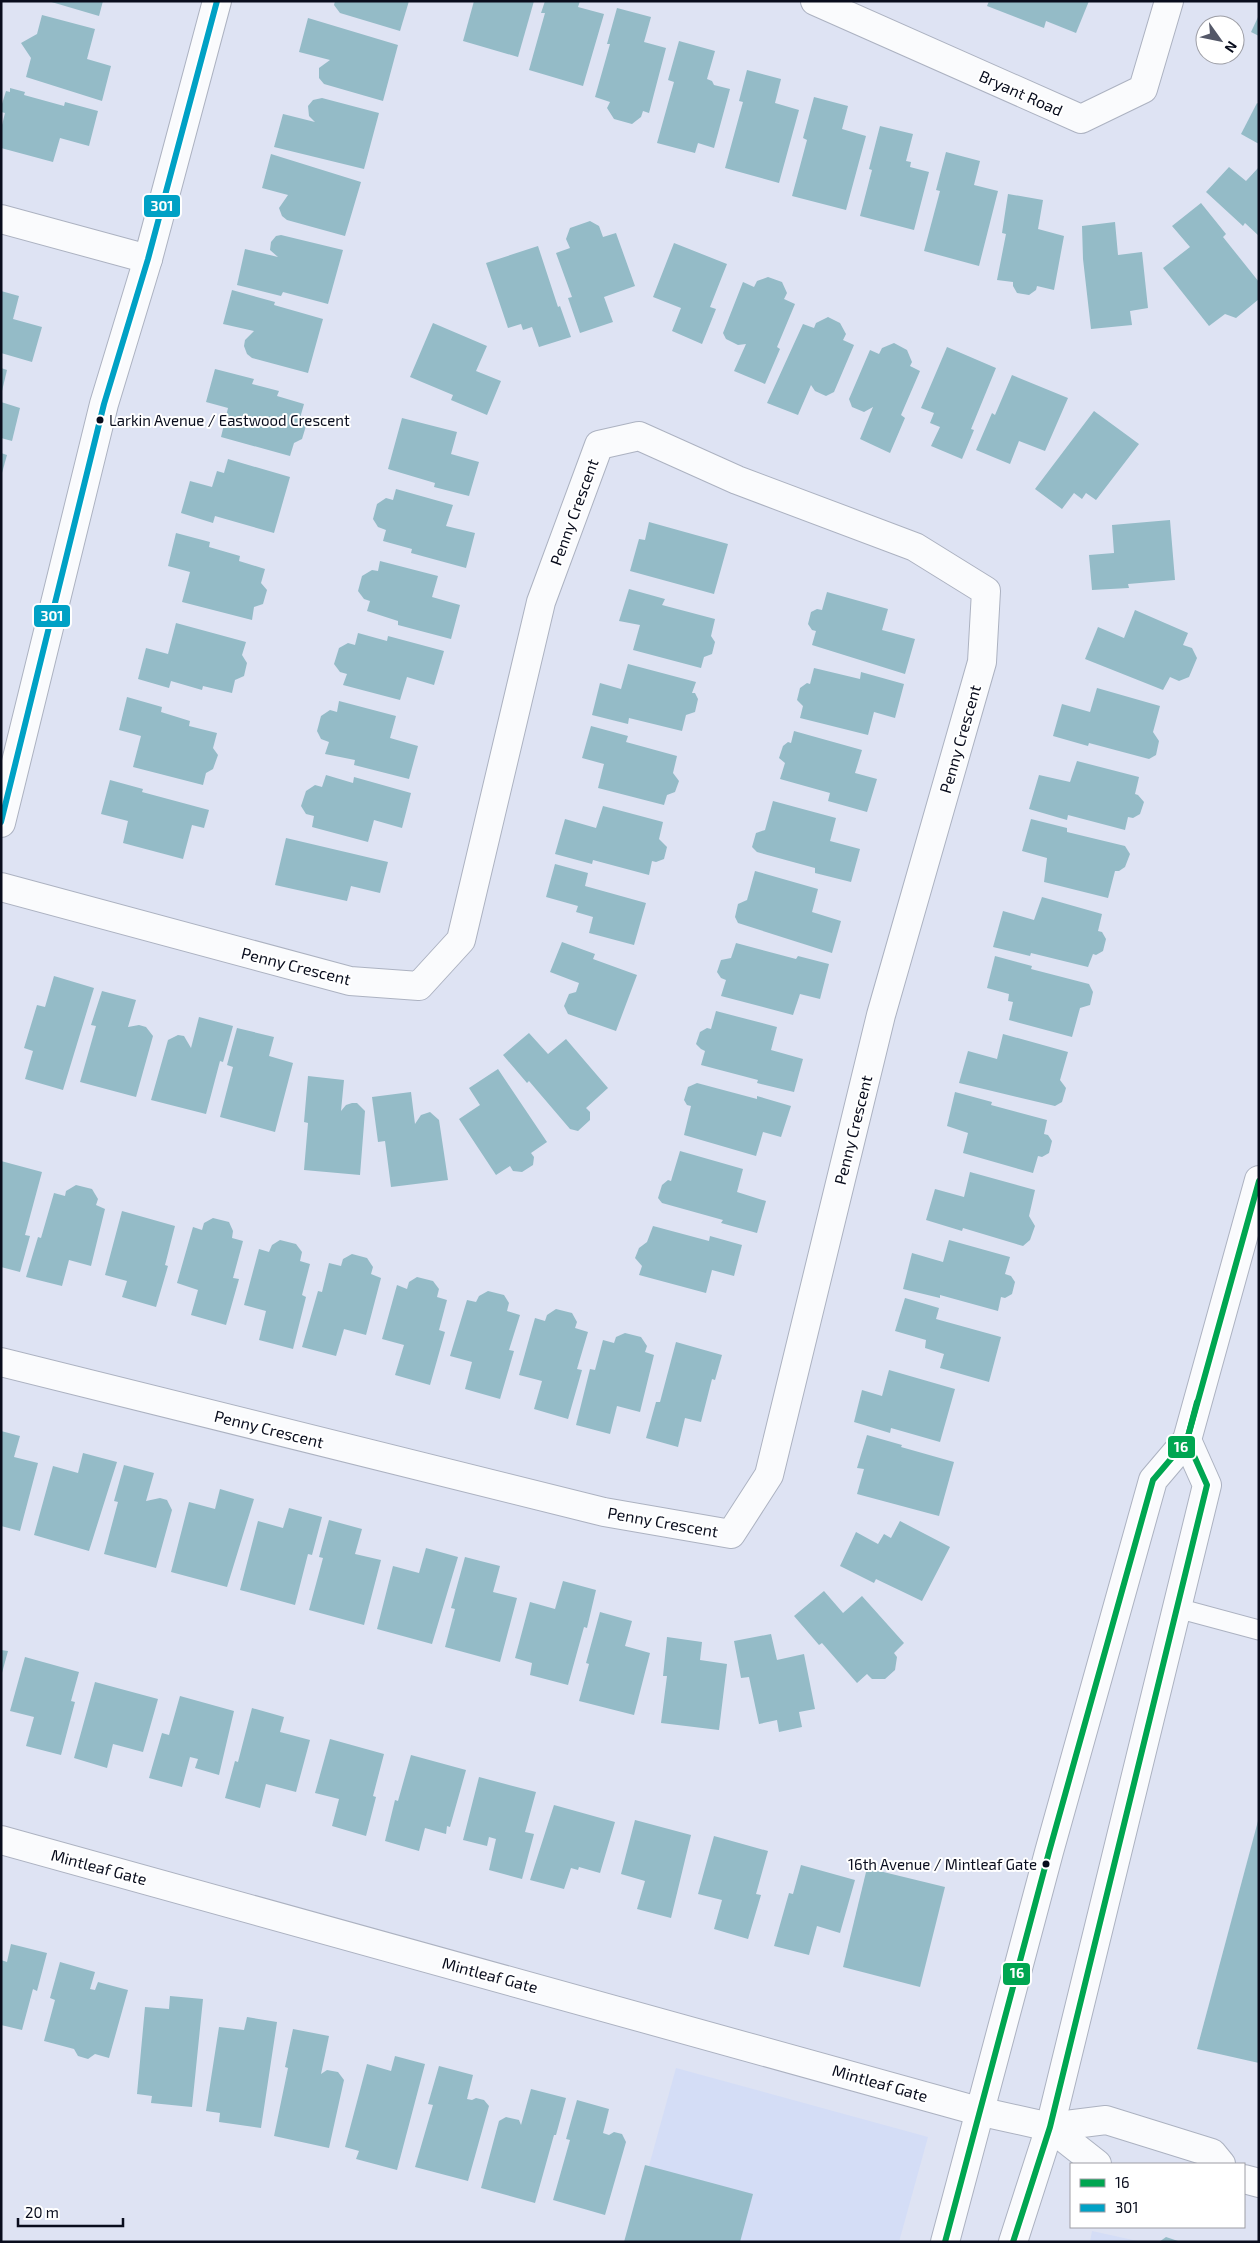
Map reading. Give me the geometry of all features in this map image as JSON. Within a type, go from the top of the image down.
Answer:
[{"type":"street","points":[[1,823],[104,404],[148,259],[216,1]]},
{"type":"street","name":"Bryant Road","points":[[816,1],[1081,119],[1143,89],[1169,1]]},
{"type":"street","points":[[1,219],[148,259]]},
{"type":"street","name":"Penny Crescent","points":[[1,887],[350,981],[419,986],[461,940],[541,602],[598,445],[639,436],[737,480],[915,546],[986,591],[982,662],[882,1015],[769,1475],[731,1534],[604,1512],[1,1362]]},
{"type":"street","points":[[945,2242],[978,2111],[1153,1480],[1187,1440],[1259,1180]]},
{"type":"street","points":[[1012,2242],[1050,2127],[1207,1485],[1187,1440]]},
{"type":"street","name":"Mintleaf Gate","points":[[1,1840],[978,2111],[1050,2127]]},
{"type":"street","points":[[1050,2127],[1106,2120],[1212,2153],[1220,2163]]},
{"type":"street","points":[[1050,2127],[1096,2163]]},
{"type":"street","points":[[1245,2179],[1259,2182]]},
{"type":"lane","points":[[1177,1608],[1259,1630]]},
{"type":"shaded area","points":[[676,2068],[928,2137],[899,2242],[628,2242]]},
{"type":"shaded area","points":[[1092,2231],[1142,2242],[1090,2242]]},
{"type":"building","points":[[48,1],[103,1],[99,16]]},
{"type":"building","points":[[335,1],[409,1],[400,31],[340,13],[334,5]]},
{"type":"building","points":[[474,1],[534,1],[518,57],[463,41]]},
{"type":"building","points":[[545,1],[580,1],[578,7],[604,14],[583,86],[529,70],[545,13],[541,13]]},
{"type":"building","points":[[989,1],[1089,1],[1076,33],[1046,21],[1044,28],[987,6]]},
{"type":"building","points":[[617,8],[651,17],[644,42],[666,48],[649,113],[643,111],[641,117],[632,124],[614,119],[607,108],[610,102],[595,97],[610,44],[607,44]]},
{"type":"building","points":[[42,15],[95,29],[87,59],[111,66],[102,101],[26,77],[31,58],[21,43],[37,34]]},
{"type":"building","points":[[1259,15],[1259,36],[1251,32]]},
{"type":"building","points":[[308,18],[398,45],[383,101],[324,84],[319,78],[319,68],[330,60],[299,52]]},
{"type":"building","points":[[679,41],[715,51],[707,79],[712,81],[714,85],[730,89],[714,148],[698,143],[695,153],[657,143],[674,82],[668,80]]},
{"type":"building","points":[[747,70],[781,79],[775,103],[799,110],[779,183],[725,168],[743,102],[739,101]]},
{"type":"building","points":[[10,88],[25,92],[24,95],[64,106],[65,102],[98,111],[89,146],[60,138],[53,162],[1,148],[1,129],[5,113],[1,112],[1,107],[6,91],[10,92]]},
{"type":"building","points":[[814,97],[848,106],[842,129],[866,136],[846,210],[792,196],[807,140],[803,138]]},
{"type":"building","points":[[322,98],[379,113],[364,169],[274,147],[283,114],[315,122],[309,116],[308,106],[313,100]]},
{"type":"building","points":[[1257,103],[1259,104],[1259,144],[1241,134]]},
{"type":"building","points":[[880,126],[913,134],[906,161],[911,162],[910,167],[929,172],[914,230],[860,216],[872,170],[869,169]]},
{"type":"building","points":[[946,152],[980,161],[974,185],[998,191],[979,266],[924,251],[940,191],[936,190]]},
{"type":"building","points":[[271,154],[361,182],[345,236],[287,220],[282,216],[279,208],[288,195],[262,188]]},
{"type":"building","points":[[1229,167],[1246,181],[1259,167],[1259,236],[1245,223],[1243,226],[1206,192]]},
{"type":"building","points":[[1008,194],[1043,200],[1038,229],[1064,236],[1054,290],[1037,286],[1036,290],[1029,295],[1017,293],[1013,282],[997,280],[1006,234],[1002,233]]},
{"type":"building","points":[[1201,203],[1226,234],[1223,237],[1259,282],[1259,299],[1236,318],[1225,314],[1209,326],[1163,268],[1190,247],[1172,226]]},
{"type":"building","points":[[590,221],[599,226],[603,237],[616,233],[635,286],[604,297],[613,322],[580,333],[568,298],[572,297],[556,253],[570,248],[566,239],[570,228]]},
{"type":"building","points":[[1115,222],[1118,255],[1142,252],[1148,308],[1130,311],[1132,325],[1091,329],[1083,259],[1082,226]]},
{"type":"building","points":[[281,235],[343,250],[328,304],[283,292],[281,296],[237,285],[245,249],[278,257],[270,250],[271,242],[276,236]]},
{"type":"building","points":[[674,243],[727,264],[710,307],[716,309],[702,344],[672,331],[681,308],[653,297]]},
{"type":"building","points":[[538,246],[558,307],[560,306],[571,337],[539,347],[532,327],[523,330],[521,324],[508,328],[486,263]]},
{"type":"building","points":[[768,277],[782,282],[787,293],[784,299],[795,304],[777,347],[780,349],[765,384],[734,371],[746,344],[738,345],[726,339],[723,333],[743,282],[754,287],[757,281]]},
{"type":"building","points":[[232,290],[275,302],[274,305],[323,319],[308,373],[252,358],[247,354],[244,346],[245,340],[254,331],[223,324]]},
{"type":"building","points":[[1,291],[19,296],[13,319],[42,327],[32,362],[1,353]]},
{"type":"building","points":[[828,317],[840,323],[846,334],[843,340],[854,345],[834,392],[826,396],[815,391],[811,385],[798,415],[767,403],[803,324],[814,328],[816,323]]},
{"type":"building","points":[[433,323],[487,346],[476,371],[501,381],[487,415],[451,400],[453,395],[410,377]]},
{"type":"building","points":[[894,343],[907,350],[912,362],[910,366],[920,371],[901,415],[905,418],[890,453],[860,439],[873,407],[864,412],[852,407],[849,399],[870,350],[879,354],[882,348]]},
{"type":"building","points":[[947,347],[996,368],[971,429],[974,430],[962,459],[931,446],[940,427],[930,423],[934,413],[921,408]]},
{"type":"building","points":[[1,368],[7,370],[2,391],[1,391]]},
{"type":"building","points":[[215,369],[254,379],[252,384],[279,391],[277,396],[304,404],[300,418],[306,426],[302,439],[294,443],[290,456],[221,437],[228,408],[206,402]]},
{"type":"building","points":[[1012,375],[1068,398],[1045,451],[1019,441],[1010,464],[976,450],[992,413],[995,415]]},
{"type":"building","points":[[1,402],[20,408],[12,441],[1,438]]},
{"type":"building","points":[[1094,411],[1139,444],[1096,500],[1086,493],[1082,499],[1074,493],[1062,509],[1035,489]]},
{"type":"building","points":[[402,418],[457,432],[451,454],[479,462],[469,496],[434,487],[435,483],[388,469]]},
{"type":"building","points":[[1,453],[7,455],[2,473],[1,473]]},
{"type":"building","points":[[228,459],[290,477],[274,533],[215,516],[213,523],[181,513],[190,481],[212,487],[217,471],[224,473]]},
{"type":"building","points":[[396,489],[453,505],[446,526],[475,533],[466,568],[411,553],[412,549],[383,541],[386,530],[378,527],[373,519],[377,504],[386,498],[393,500]]},
{"type":"building","points":[[1170,520],[1175,580],[1128,584],[1129,588],[1092,590],[1089,555],[1114,553],[1112,525]]},
{"type":"building","points":[[649,522],[728,544],[714,594],[630,571],[639,539],[645,540]]},
{"type":"building","points":[[176,533],[210,542],[209,547],[240,556],[239,561],[265,569],[261,583],[267,590],[263,604],[254,607],[252,620],[182,602],[190,572],[168,566]]},
{"type":"building","points":[[380,561],[438,576],[432,597],[460,605],[451,639],[398,625],[398,621],[367,611],[370,601],[364,599],[358,591],[362,576],[372,570],[378,571]]},
{"type":"building","points":[[629,589],[665,599],[662,605],[715,619],[711,636],[715,642],[712,654],[704,657],[701,668],[633,650],[640,625],[619,621]]},
{"type":"building","points":[[827,592],[888,609],[882,630],[915,639],[905,674],[812,645],[816,631],[812,630],[808,624],[811,612],[817,609],[822,610]]},
{"type":"building","points":[[1135,610],[1188,633],[1183,645],[1192,648],[1197,658],[1189,677],[1179,681],[1170,677],[1163,690],[1085,659],[1098,627],[1124,638]]},
{"type":"building","points":[[176,623],[246,642],[242,655],[247,663],[244,676],[235,680],[232,693],[203,686],[202,690],[171,681],[169,688],[138,679],[146,648],[168,654]]},
{"type":"building","points":[[358,633],[387,641],[388,636],[444,651],[434,685],[407,677],[400,700],[343,685],[347,674],[340,672],[334,664],[339,648],[348,643],[355,645]]},
{"type":"building","points":[[628,664],[696,682],[692,693],[695,693],[698,699],[695,712],[686,715],[682,731],[629,718],[628,724],[592,715],[600,683],[621,689]]},
{"type":"building","points":[[814,668],[860,679],[861,672],[904,684],[895,718],[874,712],[868,735],[800,718],[803,706],[797,700],[800,688],[807,683],[810,684]]},
{"type":"building","points":[[1097,688],[1160,706],[1153,732],[1159,741],[1156,755],[1149,759],[1089,743],[1088,746],[1053,736],[1062,704],[1090,712]]},
{"type":"building","points":[[127,697],[162,707],[161,712],[190,721],[189,726],[217,733],[213,748],[218,755],[213,769],[206,773],[203,785],[133,767],[141,736],[119,730]]},
{"type":"building","points":[[339,701],[396,716],[390,738],[418,746],[409,779],[354,765],[355,760],[325,754],[329,742],[321,739],[317,731],[321,716],[330,710],[337,712]]},
{"type":"building","points":[[591,726],[628,736],[626,742],[677,756],[673,773],[679,781],[675,792],[667,795],[664,805],[598,788],[604,764],[582,758]]},
{"type":"building","points":[[794,731],[862,750],[855,773],[877,779],[867,812],[828,801],[830,793],[780,779],[785,763],[779,758],[783,746],[788,742],[791,743]]},
{"type":"building","points":[[1077,761],[1139,777],[1135,794],[1144,802],[1140,814],[1133,818],[1128,817],[1125,830],[1068,815],[1067,820],[1029,809],[1039,775],[1070,782]]},
{"type":"building","points":[[326,775],[353,783],[354,777],[411,793],[402,828],[374,820],[368,842],[312,827],[314,816],[306,814],[301,806],[306,791],[315,785],[322,787]]},
{"type":"building","points":[[110,780],[143,789],[142,792],[209,810],[204,828],[192,825],[183,859],[123,843],[128,821],[101,814]]},
{"type":"building","points":[[773,801],[836,818],[830,841],[860,849],[851,882],[815,873],[815,868],[757,852],[752,847],[756,833],[765,830]]},
{"type":"building","points":[[603,806],[663,822],[659,839],[667,847],[664,859],[656,862],[652,861],[649,875],[593,860],[592,864],[555,854],[565,819],[596,828]]},
{"type":"building","points":[[1031,819],[1067,828],[1067,832],[1125,846],[1130,854],[1125,867],[1115,871],[1108,898],[1044,882],[1047,858],[1022,851]]},
{"type":"building","points":[[286,838],[388,862],[380,893],[351,886],[347,901],[275,885]]},
{"type":"building","points":[[555,864],[588,873],[585,886],[646,903],[634,945],[589,933],[593,917],[576,912],[578,906],[546,897]]},
{"type":"building","points":[[755,871],[818,889],[812,912],[841,921],[832,953],[738,923],[735,917],[738,904],[747,900]]},
{"type":"building","points":[[1042,897],[1102,914],[1098,931],[1102,932],[1106,939],[1103,951],[1096,955],[1093,954],[1088,967],[1031,953],[1030,956],[993,947],[1003,911],[1034,920]]},
{"type":"building","points":[[562,942],[595,954],[593,959],[637,975],[616,1031],[568,1014],[564,1006],[569,994],[576,992],[579,983],[550,972]]},
{"type":"building","points":[[736,943],[796,959],[798,956],[829,964],[820,999],[800,994],[793,1015],[721,996],[726,980],[721,978],[717,972],[721,960],[731,958]]},
{"type":"building","points":[[995,956],[1032,966],[1031,969],[1089,984],[1093,992],[1090,1005],[1080,1008],[1072,1037],[1009,1020],[1013,1002],[1008,1001],[1009,994],[987,988]]},
{"type":"building","points":[[54,976],[94,988],[63,1090],[25,1079],[33,1051],[24,1048],[37,1005],[45,1007]]},
{"type":"building","points":[[102,991],[136,1000],[128,1027],[139,1025],[146,1027],[153,1036],[136,1097],[80,1082],[96,1026],[91,1025]]},
{"type":"building","points":[[716,1011],[777,1027],[771,1050],[803,1059],[794,1092],[757,1083],[758,1080],[701,1065],[705,1051],[696,1044],[700,1032],[707,1028],[711,1029]]},
{"type":"building","points":[[199,1017],[233,1026],[223,1062],[220,1061],[206,1114],[151,1100],[168,1040],[178,1035],[184,1036],[191,1048]]},
{"type":"building","points":[[237,1028],[274,1037],[269,1056],[293,1063],[275,1132],[220,1117],[233,1067],[227,1065]]},
{"type":"building","points":[[529,1033],[548,1054],[566,1039],[608,1088],[586,1108],[590,1112],[590,1120],[578,1131],[570,1129],[529,1081],[527,1083],[503,1055]]},
{"type":"building","points":[[1003,1034],[1068,1052],[1060,1080],[1066,1088],[1062,1102],[1055,1106],[959,1083],[968,1051],[997,1059]]},
{"type":"building","points":[[498,1069],[547,1142],[531,1153],[534,1157],[533,1165],[522,1172],[513,1171],[510,1166],[496,1175],[459,1119],[480,1105],[469,1088]]},
{"type":"building","points":[[308,1076],[344,1080],[341,1111],[346,1105],[357,1103],[365,1111],[360,1175],[304,1170],[308,1123],[304,1122]]},
{"type":"building","points":[[697,1083],[757,1099],[757,1096],[791,1106],[781,1137],[763,1132],[756,1156],[684,1135],[691,1106],[687,1105],[684,1100],[688,1087]]},
{"type":"building","points":[[411,1092],[415,1124],[421,1115],[430,1112],[439,1120],[448,1180],[391,1187],[385,1141],[378,1142],[372,1097]]},
{"type":"building","points":[[955,1092],[992,1102],[991,1105],[1047,1120],[1044,1134],[1048,1135],[1052,1141],[1049,1153],[1042,1157],[1038,1156],[1033,1173],[963,1153],[968,1133],[947,1126]]},
{"type":"building","points":[[680,1151],[743,1169],[737,1192],[766,1201],[757,1233],[721,1223],[723,1220],[662,1203],[658,1198],[662,1185],[668,1180],[671,1181]]},
{"type":"building","points":[[1,1161],[42,1172],[25,1235],[30,1236],[20,1272],[1,1267]]},
{"type":"building","points":[[970,1172],[1035,1190],[1029,1216],[1035,1226],[1030,1240],[1023,1246],[963,1228],[962,1231],[926,1220],[935,1189],[964,1197]]},
{"type":"building","points":[[76,1185],[92,1189],[98,1199],[96,1205],[105,1209],[91,1266],[69,1260],[62,1286],[26,1277],[38,1237],[41,1238],[54,1193],[65,1196],[66,1191]]},
{"type":"building","points":[[122,1211],[175,1226],[165,1265],[168,1266],[156,1307],[122,1297],[127,1281],[105,1275]]},
{"type":"building","points":[[213,1218],[229,1222],[233,1231],[232,1238],[243,1241],[233,1278],[239,1279],[226,1325],[191,1315],[198,1290],[177,1283],[193,1227],[202,1230],[204,1223]]},
{"type":"building","points":[[653,1226],[709,1241],[710,1236],[742,1245],[734,1276],[712,1270],[706,1293],[639,1275],[642,1266],[635,1258],[639,1248],[647,1242]]},
{"type":"building","points":[[280,1240],[296,1244],[302,1252],[300,1261],[310,1264],[302,1295],[306,1297],[293,1349],[259,1340],[266,1311],[244,1305],[259,1249],[269,1252],[272,1245]]},
{"type":"building","points":[[949,1240],[1010,1257],[1005,1274],[1011,1276],[1015,1282],[1012,1294],[1005,1298],[1001,1297],[998,1311],[940,1295],[940,1298],[903,1289],[912,1253],[943,1262]]},
{"type":"building","points":[[352,1254],[367,1258],[373,1267],[371,1274],[381,1278],[366,1335],[344,1329],[336,1356],[302,1347],[318,1291],[322,1292],[329,1263],[341,1266],[343,1259]]},
{"type":"building","points":[[417,1277],[433,1281],[439,1289],[437,1297],[447,1300],[439,1330],[445,1332],[430,1385],[395,1375],[404,1345],[382,1339],[397,1285],[407,1289],[409,1282]]},
{"type":"building","points":[[488,1291],[504,1295],[509,1303],[507,1311],[520,1315],[509,1350],[514,1351],[500,1399],[465,1389],[472,1362],[450,1356],[467,1300],[476,1302],[479,1296]]},
{"type":"building","points":[[905,1298],[939,1308],[936,1319],[1001,1337],[989,1382],[940,1368],[944,1354],[925,1348],[926,1340],[895,1331]]},
{"type":"building","points":[[556,1309],[572,1313],[577,1322],[575,1328],[588,1332],[577,1369],[582,1370],[568,1419],[534,1409],[542,1381],[519,1375],[535,1318],[545,1321],[547,1315]]},
{"type":"building","points":[[625,1333],[641,1337],[647,1346],[645,1352],[654,1355],[640,1412],[617,1406],[610,1434],[576,1425],[590,1369],[595,1370],[603,1340],[614,1343],[616,1337]]},
{"type":"building","points":[[676,1342],[722,1355],[715,1380],[712,1379],[701,1422],[685,1418],[678,1447],[646,1438],[656,1402],[660,1402]]},
{"type":"building","points":[[889,1370],[955,1389],[940,1442],[891,1428],[890,1433],[854,1422],[862,1390],[882,1396]]},
{"type":"building","points":[[1,1431],[20,1436],[14,1457],[38,1463],[20,1531],[1,1526]]},
{"type":"building","points":[[867,1435],[954,1462],[939,1516],[857,1494],[864,1469],[857,1468]]},
{"type":"building","points":[[83,1453],[117,1462],[89,1551],[34,1535],[53,1466],[78,1473]]},
{"type":"building","points":[[124,1465],[154,1473],[146,1501],[160,1498],[167,1500],[172,1510],[156,1568],[104,1554],[118,1502],[114,1501]]},
{"type":"building","points":[[220,1489],[254,1499],[227,1587],[171,1572],[189,1502],[215,1509]]},
{"type":"building","points":[[289,1508],[322,1517],[312,1555],[308,1554],[295,1605],[240,1590],[258,1521],[283,1528]]},
{"type":"building","points":[[329,1520],[362,1529],[355,1554],[381,1560],[364,1625],[309,1610],[323,1558],[319,1557]]},
{"type":"building","points":[[900,1521],[950,1547],[922,1601],[876,1579],[874,1583],[840,1566],[856,1532],[878,1544],[884,1534],[891,1538]]},
{"type":"building","points":[[426,1548],[458,1557],[432,1644],[377,1629],[393,1566],[419,1573]]},
{"type":"building","points":[[465,1557],[500,1566],[493,1592],[517,1598],[500,1662],[445,1647],[455,1609],[451,1608]]},
{"type":"building","points":[[563,1581],[596,1590],[587,1628],[584,1627],[568,1685],[530,1675],[532,1663],[515,1658],[530,1602],[555,1609]]},
{"type":"building","points":[[824,1591],[843,1613],[862,1596],[904,1643],[894,1653],[897,1657],[895,1670],[885,1679],[872,1679],[867,1674],[857,1683],[822,1643],[819,1645],[794,1616]]},
{"type":"building","points":[[600,1612],[632,1621],[625,1646],[650,1653],[634,1715],[579,1701],[589,1664],[586,1663]]},
{"type":"building","points":[[771,1634],[777,1660],[804,1654],[815,1709],[799,1712],[802,1727],[779,1732],[777,1720],[759,1724],[749,1677],[741,1678],[734,1641]]},
{"type":"building","points":[[667,1637],[702,1642],[700,1660],[727,1664],[719,1730],[661,1723],[667,1676],[663,1676]]},
{"type":"building","points":[[1,1650],[8,1651],[2,1673],[1,1673]]},
{"type":"building","points":[[25,1657],[79,1672],[71,1701],[75,1702],[61,1755],[26,1746],[34,1717],[10,1711]]},
{"type":"building","points":[[95,1682],[158,1699],[143,1752],[113,1744],[107,1768],[74,1758]]},
{"type":"building","points":[[180,1696],[234,1711],[219,1775],[195,1768],[198,1759],[190,1757],[182,1787],[149,1778],[162,1733],[169,1735]]},
{"type":"building","points":[[252,1708],[284,1717],[280,1732],[310,1740],[296,1792],[266,1784],[260,1808],[225,1798],[235,1761],[238,1762]]},
{"type":"building","points":[[330,1739],[384,1754],[373,1796],[376,1797],[366,1836],[332,1826],[339,1799],[315,1793]]},
{"type":"building","points":[[411,1755],[466,1770],[450,1827],[447,1826],[446,1834],[425,1828],[419,1851],[385,1841],[395,1800],[398,1801]]},
{"type":"building","points":[[479,1777],[536,1792],[525,1832],[534,1834],[522,1879],[489,1870],[496,1839],[489,1837],[487,1846],[463,1840]]},
{"type":"building","points":[[554,1805],[615,1822],[600,1873],[579,1867],[578,1870],[571,1868],[564,1889],[530,1880]]},
{"type":"building","points":[[635,1820],[691,1835],[671,1918],[637,1909],[645,1881],[621,1874]]},
{"type":"building","points":[[1259,1821],[1259,2063],[1197,2049]]},
{"type":"building","points":[[714,1836],[768,1851],[756,1894],[761,1895],[748,1939],[714,1929],[722,1900],[698,1894]]},
{"type":"building","points":[[801,1865],[855,1880],[840,1933],[817,1926],[809,1955],[774,1946],[789,1893],[793,1894]]},
{"type":"building","points":[[867,1868],[945,1887],[920,1987],[843,1967]]},
{"type":"building","points":[[11,1944],[47,1953],[37,1991],[33,1989],[22,2030],[1,2025],[1,1960],[7,1962]]},
{"type":"building","points":[[60,1962],[95,1972],[90,1989],[95,1990],[98,1982],[128,1990],[109,2058],[95,2054],[88,2059],[78,2056],[74,2049],[44,2041],[55,2000],[50,1998]]},
{"type":"building","points":[[170,1996],[203,1999],[192,2107],[151,2103],[152,2096],[137,2094],[145,2007],[169,2009]]},
{"type":"building","points":[[247,2017],[277,2022],[261,2128],[219,2122],[220,2113],[206,2111],[219,2027],[244,2030]]},
{"type":"building","points":[[293,2029],[329,2036],[321,2074],[327,2070],[338,2072],[344,2080],[329,2148],[274,2136],[288,2068],[285,2067]]},
{"type":"building","points":[[395,2056],[425,2064],[397,2170],[356,2159],[359,2151],[345,2147],[367,2064],[391,2071]]},
{"type":"building","points":[[439,2066],[473,2075],[467,2099],[472,2100],[476,2098],[484,2100],[489,2106],[468,2181],[415,2167],[433,2105],[428,2104]]},
{"type":"building","points":[[531,2089],[566,2098],[535,2203],[481,2188],[499,2121],[506,2117],[519,2120],[521,2125]]},
{"type":"building","points":[[577,2100],[609,2109],[603,2133],[609,2135],[614,2132],[622,2134],[626,2142],[605,2215],[553,2200],[570,2140],[566,2139]]},
{"type":"building","points":[[645,2165],[753,2194],[740,2242],[624,2242]]},
{"type":"building","points":[[1166,2237],[1178,2241],[1178,2242],[1159,2242]]},
{"type":"transit line","name":"301","points":[[1,822],[104,404],[148,259],[217,1]]},
{"type":"transit line","name":"16","points":[[945,2242],[1049,1852],[1153,1480],[1187,1440],[1259,1181]]},
{"type":"transit line","name":"16","points":[[1013,2242],[1050,2127],[1207,1485],[1187,1440],[1197,1402]]},
{"type":"place","name":"Larkin Avenue / Eastwood Crescent","points":[[100,420]]},
{"type":"place","name":"16th Avenue / Mintleaf Gate","points":[[1046,1864]]}]
